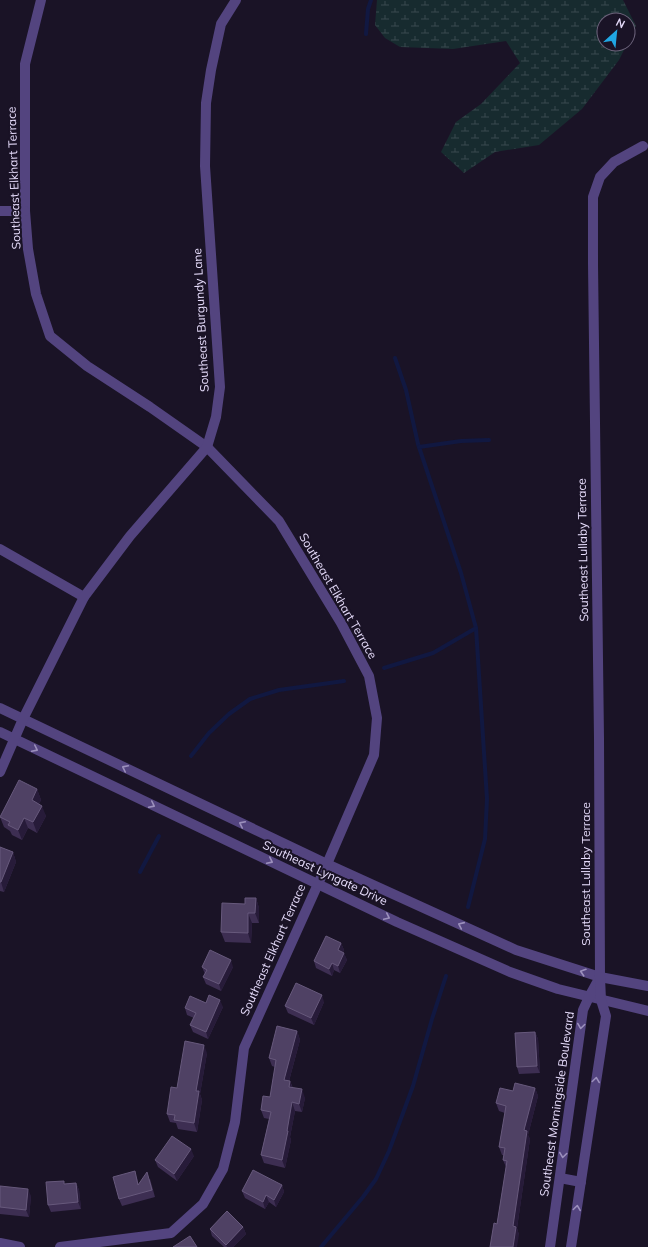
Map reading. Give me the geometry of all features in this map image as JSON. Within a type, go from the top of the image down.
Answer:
[{"type":"street","name":"Southeast Elkhart Terrace","points":[[42,0],[25,64],[25,211],[28,249],[36,294],[50,336],[87,366],[150,407],[207,447],[279,521],[341,623],[369,676],[377,718],[374,755],[327,864],[244,1048],[235,1122],[225,1162],[223,1169],[203,1204],[170,1233],[60,1247]]},
{"type":"street","name":"Southeast Burgundy Lane","points":[[0,772],[24,719],[84,597],[130,536],[207,447],[216,417],[220,388],[205,166],[206,103],[211,70],[221,24],[236,0]]},
{"type":"street","name":"Southeast Lullaby Terrace","points":[[600,977],[593,197],[600,176],[614,162],[643,146]]},
{"type":"street","points":[[0,211],[25,211]]},
{"type":"street","points":[[0,549],[84,597]]},
{"type":"street","name":"Southeast Lyngate Drive","points":[[0,708],[327,864],[516,950],[600,977],[648,986]]},
{"type":"street","name":"Southeast Lyngate Drive","points":[[0,732],[397,922],[510,972],[558,989],[648,1011]]},
{"type":"street","points":[[571,1247],[606,1016],[602,1000],[600,977]]},
{"type":"street","name":"Southeast Morningside Boulevard","points":[[550,1247],[583,1010],[600,977]]},
{"type":"street","points":[[560,1178],[581,1182]]},
{"type":"street","points":[[0,1244],[20,1247]]},
{"type":"green space","points":[[377,0],[623,0],[629,12],[596,12],[596,52],[623,52],[619,60],[582,109],[539,145],[495,152],[464,173],[441,152],[456,122],[481,104],[520,63],[506,41],[453,49],[400,47],[385,38],[375,25]]},
{"type":"building","points":[[19,780],[37,789],[32,800],[42,806],[33,822],[24,818],[18,830],[8,825],[10,822],[0,817]]},
{"type":"building","points":[[0,847],[13,852],[1,882],[0,882]]},
{"type":"building","points":[[245,898],[256,898],[255,913],[248,913],[248,933],[221,932],[222,903],[245,904]]},
{"type":"building","points":[[326,936],[341,943],[338,950],[344,953],[338,966],[332,963],[329,969],[314,961]]},
{"type":"building","points":[[210,950],[231,960],[219,984],[203,977],[207,970],[202,967]]},
{"type":"building","points":[[296,983],[322,995],[311,1018],[285,1006]]},
{"type":"building","points":[[209,995],[220,1000],[206,1032],[190,1025],[196,1013],[185,1008],[190,996],[206,1003]]},
{"type":"building","points":[[277,1026],[297,1031],[284,1080],[290,1081],[289,1087],[302,1089],[299,1104],[292,1102],[282,1160],[261,1155],[271,1112],[261,1110],[263,1096],[270,1097],[276,1060],[269,1058]]},
{"type":"building","points":[[535,1032],[537,1066],[517,1067],[515,1033]]},
{"type":"building","points":[[185,1041],[204,1045],[196,1091],[199,1091],[194,1123],[174,1120],[175,1115],[167,1114],[171,1087],[177,1088]]},
{"type":"building","points":[[515,1083],[535,1088],[524,1130],[527,1131],[513,1226],[516,1227],[513,1247],[490,1247],[494,1223],[497,1224],[507,1161],[503,1160],[505,1148],[499,1147],[506,1106],[496,1103],[500,1088],[513,1091]]},
{"type":"building","points":[[172,1136],[191,1149],[174,1174],[155,1160]]},
{"type":"building","points":[[253,1170],[282,1185],[274,1200],[266,1195],[263,1202],[242,1191]]},
{"type":"building","points":[[135,1171],[138,1185],[147,1172],[152,1190],[119,1199],[113,1177]]},
{"type":"building","points":[[64,1181],[64,1184],[76,1183],[78,1202],[48,1205],[46,1182]]},
{"type":"building","points":[[0,1186],[28,1189],[26,1210],[0,1207]]},
{"type":"building","points":[[227,1211],[243,1227],[226,1245],[210,1229]]},
{"type":"building","points":[[190,1236],[197,1247],[173,1247]]},
{"type":"waterway","points":[[366,34],[368,9],[371,0]]},
{"type":"waterway","points":[[395,358],[406,390],[418,444],[461,573],[476,628],[487,799],[485,839],[468,907]]},
{"type":"waterway","points":[[419,447],[461,441],[489,440]]},
{"type":"waterway","points":[[384,668],[433,653],[476,628]]},
{"type":"waterway","points":[[191,756],[209,733],[229,714],[250,699],[279,690],[344,681]]},
{"type":"waterway","points":[[140,872],[159,836]]},
{"type":"waterway","points":[[321,1247],[363,1197],[376,1179],[389,1151],[413,1086],[446,976]]}]
